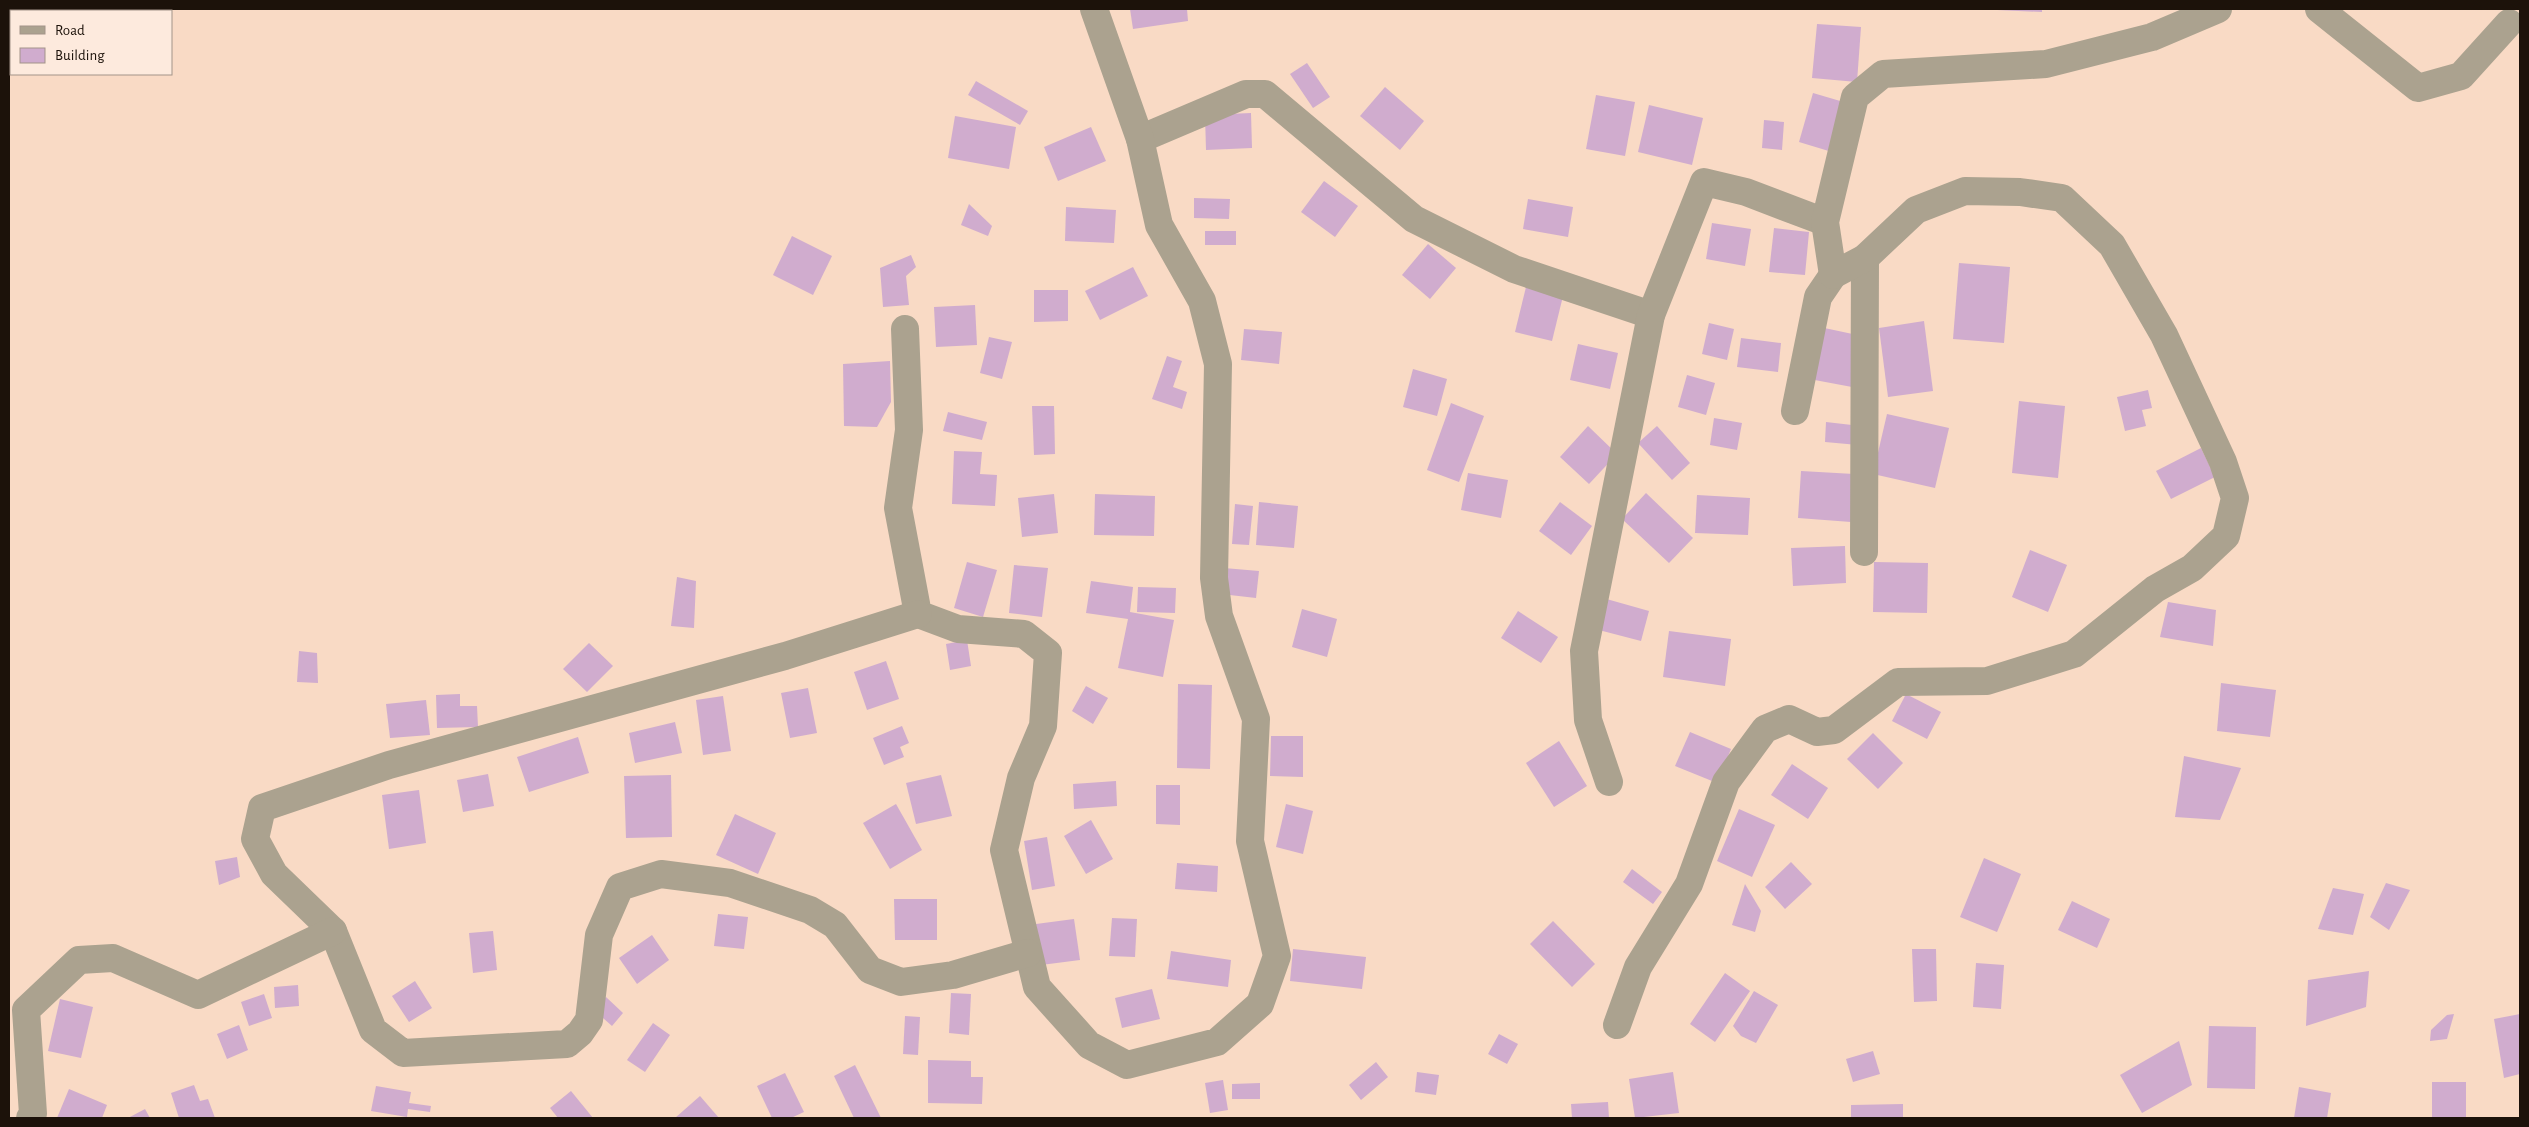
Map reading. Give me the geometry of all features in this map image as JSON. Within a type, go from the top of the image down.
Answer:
[{"type":"street","points":[[1028,953],[953,975],[901,982],[870,970],[835,924],[810,910],[730,883],[660,874],[620,887],[599,935],[589,1020],[580,1033],[568,1044],[403,1053],[373,1030],[333,931],[274,874],[255,839],[262,808],[389,765],[785,656],[918,614],[958,629],[1024,634],[1048,653],[1043,726],[1021,778],[1004,850],[1037,987],[1089,1045],[1127,1064],[1217,1042],[1260,1004],[1277,956],[1250,840],[1256,719],[1219,616],[1214,578],[1218,364],[1202,301],[1159,225],[1140,139],[1094,9]]},
{"type":"street","points":[[1834,275],[1825,222],[1855,98],[1883,74],[2046,64],[2152,37],[2218,9]]},
{"type":"street","points":[[2319,9],[2418,88],[2461,76],[2509,23]]},
{"type":"street","points":[[1140,139],[1246,94],[1265,94],[1414,219],[1514,269],[1651,315]]},
{"type":"street","points":[[1609,782],[1588,720],[1584,651],[1651,315],[1704,182],[1746,192],[1825,222]]},
{"type":"street","points":[[1617,1025],[1638,967],[1689,884],[1726,782],[1765,730],[1789,719],[1817,732],[1834,730],[1898,682],[1987,681],[2074,654],[2155,589],[2192,568],[2226,536],[2235,498],[2223,462],[2164,335],[2112,245],[2062,198],[2020,192],[1966,191],[1916,210],[1865,258],[1834,275],[1818,296],[1795,411]]},
{"type":"street","points":[[1864,552],[1865,258]]},
{"type":"street","points":[[905,329],[910,430],[898,508],[918,614]]},
{"type":"street","points":[[30,1118],[33,1114],[26,1010],[79,960],[113,958],[198,996],[333,931]]},
{"type":"building","points":[[1130,9],[1187,9],[1188,21],[1133,29]]},
{"type":"building","points":[[2042,9],[2042,12],[1997,10]]},
{"type":"building","points":[[1817,24],[1861,27],[1857,82],[1812,78]]},
{"type":"building","points":[[1307,63],[1330,97],[1313,108],[1290,74]]},
{"type":"building","points":[[976,81],[1028,111],[1020,125],[968,95]]},
{"type":"building","points":[[1385,87],[1424,121],[1400,150],[1360,116]]},
{"type":"building","points":[[1813,93],[1847,103],[1832,152],[1799,142]]},
{"type":"building","points":[[1596,95],[1635,102],[1625,156],[1586,149]]},
{"type":"building","points":[[1649,105],[1703,118],[1692,165],[1638,152]]},
{"type":"building","points":[[1251,113],[1252,148],[1206,150],[1205,115]]},
{"type":"building","points":[[955,116],[1016,127],[1009,169],[948,158]]},
{"type":"building","points":[[1764,120],[1784,122],[1782,150],[1762,148]]},
{"type":"building","points":[[1091,127],[1106,161],[1058,181],[1044,147]]},
{"type":"building","points":[[1324,181],[1358,206],[1335,237],[1301,212]]},
{"type":"building","points":[[1194,198],[1230,199],[1229,219],[1194,218]]},
{"type":"building","points":[[1528,199],[1573,207],[1568,237],[1523,229]]},
{"type":"building","points":[[969,204],[992,226],[988,236],[961,225]]},
{"type":"building","points":[[1066,207],[1116,210],[1114,243],[1065,241]]},
{"type":"building","points":[[1712,223],[1751,229],[1745,266],[1706,259]]},
{"type":"building","points":[[1774,228],[1809,232],[1805,275],[1769,272]]},
{"type":"building","points":[[1205,231],[1236,231],[1236,245],[1205,245]]},
{"type":"building","points":[[792,236],[832,256],[813,295],[773,275]]},
{"type":"building","points":[[1428,244],[1456,268],[1430,299],[1402,275]]},
{"type":"building","points":[[911,255],[916,267],[906,276],[909,305],[883,307],[880,268]]},
{"type":"building","points":[[1959,263],[2010,267],[2004,343],[1953,339]]},
{"type":"building","points":[[1133,267],[1148,296],[1100,320],[1085,291]]},
{"type":"building","points":[[1527,283],[1564,292],[1552,341],[1515,332]]},
{"type":"building","points":[[1034,290],[1068,290],[1068,321],[1034,322]]},
{"type":"building","points":[[975,305],[977,345],[936,347],[934,307]]},
{"type":"building","points":[[1924,321],[1933,391],[1888,397],[1879,328]]},
{"type":"building","points":[[1709,323],[1734,329],[1727,360],[1702,354]]},
{"type":"building","points":[[1815,326],[1862,336],[1852,387],[1804,378]]},
{"type":"building","points":[[1244,329],[1282,332],[1279,364],[1241,360]]},
{"type":"building","points":[[989,337],[1012,342],[1002,379],[980,373]]},
{"type":"building","points":[[1741,338],[1781,343],[1778,372],[1737,367]]},
{"type":"building","points":[[1578,344],[1618,353],[1610,389],[1570,380]]},
{"type":"building","points":[[1167,356],[1182,361],[1173,387],[1187,392],[1182,409],[1152,399]]},
{"type":"building","points":[[890,361],[891,402],[877,427],[844,426],[843,364]]},
{"type":"building","points":[[1413,369],[1447,379],[1437,416],[1403,407]]},
{"type":"building","points":[[1687,375],[1715,383],[1706,415],[1678,407]]},
{"type":"building","points":[[2148,390],[2152,408],[2142,410],[2146,426],[2125,431],[2117,397]]},
{"type":"building","points":[[2019,401],[2065,406],[2058,478],[2012,473]]},
{"type":"building","points":[[1451,403],[1484,416],[1459,482],[1427,470]]},
{"type":"building","points":[[1032,406],[1054,406],[1055,454],[1034,455]]},
{"type":"building","points":[[948,412],[987,422],[982,440],[943,431]]},
{"type":"building","points":[[1887,414],[1949,428],[1935,488],[1873,474]]},
{"type":"building","points":[[1714,418],[1742,423],[1737,450],[1710,445]]},
{"type":"building","points":[[1826,422],[1852,425],[1858,445],[1825,442]]},
{"type":"building","points":[[1588,426],[1617,454],[1589,484],[1560,457]]},
{"type":"building","points":[[1657,426],[1690,463],[1672,480],[1638,443]]},
{"type":"building","points":[[2201,448],[2215,477],[2171,499],[2156,471]]},
{"type":"building","points":[[954,451],[982,452],[980,474],[997,475],[995,506],[952,504]]},
{"type":"building","points":[[1801,471],[1854,474],[1851,522],[1798,518]]},
{"type":"building","points":[[1468,473],[1508,480],[1501,518],[1461,510]]},
{"type":"building","points":[[1646,493],[1693,538],[1669,563],[1622,519]]},
{"type":"building","points":[[1054,494],[1058,533],[1022,537],[1018,498]]},
{"type":"building","points":[[1095,494],[1155,496],[1154,536],[1094,535]]},
{"type":"building","points":[[1697,495],[1750,498],[1748,535],[1695,533]]},
{"type":"building","points":[[1259,502],[1298,506],[1294,548],[1256,545]]},
{"type":"building","points":[[1560,502],[1592,526],[1571,555],[1539,531]]},
{"type":"building","points":[[1235,504],[1253,506],[1249,545],[1232,544]]},
{"type":"building","points":[[1845,546],[1846,583],[1793,586],[1791,548]]},
{"type":"building","points":[[2030,550],[2067,565],[2048,612],[2012,597]]},
{"type":"building","points":[[967,562],[997,570],[983,617],[954,608]]},
{"type":"building","points":[[1874,562],[1928,563],[1927,613],[1873,612]]},
{"type":"building","points":[[1014,565],[1048,568],[1042,617],[1009,613]]},
{"type":"building","points":[[1224,568],[1259,571],[1256,598],[1221,594]]},
{"type":"building","points":[[677,577],[696,581],[694,628],[671,626]]},
{"type":"building","points":[[1091,581],[1133,587],[1130,612],[1174,620],[1163,677],[1118,668],[1128,619],[1086,613]]},
{"type":"building","points":[[1138,587],[1176,588],[1175,613],[1137,612]]},
{"type":"building","points":[[1603,598],[1649,611],[1641,641],[1595,629]]},
{"type":"building","points":[[2168,602],[2216,610],[2213,646],[2160,637]]},
{"type":"building","points":[[1302,609],[1337,619],[1327,657],[1292,647]]},
{"type":"building","points":[[1518,611],[1558,637],[1541,663],[1501,638]]},
{"type":"building","points":[[1669,631],[1731,639],[1725,686],[1663,677]]},
{"type":"building","points":[[967,640],[971,666],[950,670],[946,644]]},
{"type":"building","points":[[589,643],[613,666],[587,692],[563,669]]},
{"type":"building","points":[[299,651],[317,653],[318,683],[297,682]]},
{"type":"building","points":[[886,661],[899,699],[867,710],[854,672]]},
{"type":"building","points":[[2221,683],[2276,690],[2270,737],[2217,731]]},
{"type":"building","points":[[1178,684],[1212,685],[1210,769],[1177,768]]},
{"type":"building","points":[[1086,686],[1108,698],[1093,724],[1072,711]]},
{"type":"building","points":[[808,688],[817,733],[790,738],[781,693]]},
{"type":"building","points":[[460,694],[460,706],[477,706],[478,727],[437,728],[436,695]]},
{"type":"building","points":[[1906,694],[1941,712],[1927,739],[1892,721]]},
{"type":"building","points":[[723,696],[731,751],[703,755],[696,700]]},
{"type":"building","points":[[426,700],[430,735],[390,738],[386,704]]},
{"type":"building","points":[[675,722],[682,753],[635,763],[629,733]]},
{"type":"building","points":[[902,726],[909,743],[900,747],[904,757],[884,765],[873,738]]},
{"type":"building","points":[[1690,732],[1731,749],[1717,783],[1675,766]]},
{"type":"building","points":[[1873,733],[1903,763],[1878,789],[1847,759]]},
{"type":"building","points":[[1271,736],[1303,736],[1303,777],[1270,776]]},
{"type":"building","points":[[578,737],[589,773],[529,792],[517,757]]},
{"type":"building","points":[[1559,741],[1587,786],[1554,807],[1526,763]]},
{"type":"building","points":[[2184,756],[2241,768],[2220,820],[2175,817]]},
{"type":"building","points":[[1792,764],[1828,788],[1808,819],[1771,795]]},
{"type":"building","points":[[488,774],[494,806],[463,812],[457,780]]},
{"type":"building","points":[[671,775],[672,837],[626,838],[624,776]]},
{"type":"building","points":[[941,775],[952,816],[916,824],[906,783]]},
{"type":"building","points":[[1116,781],[1117,806],[1074,809],[1073,784]]},
{"type":"building","points":[[1156,785],[1180,785],[1180,825],[1156,824]]},
{"type":"building","points":[[419,790],[426,843],[389,849],[382,795]]},
{"type":"building","points":[[896,804],[922,850],[890,869],[863,823]]},
{"type":"building","points":[[1286,804],[1313,811],[1303,854],[1276,847]]},
{"type":"building","points":[[1739,809],[1775,825],[1752,877],[1717,861]]},
{"type":"building","points":[[735,814],[776,833],[758,874],[716,855]]},
{"type":"building","points":[[1091,820],[1113,859],[1086,874],[1064,836]]},
{"type":"building","points":[[1047,837],[1055,886],[1032,890],[1024,841]]},
{"type":"building","points":[[237,857],[240,877],[219,885],[215,861]]},
{"type":"building","points":[[1984,858],[2021,874],[1997,932],[1960,917]]},
{"type":"building","points":[[1791,862],[1812,884],[1785,909],[1765,887]]},
{"type":"building","points":[[1177,863],[1218,866],[1217,892],[1175,889]]},
{"type":"building","points":[[1632,869],[1662,892],[1653,904],[1623,882]]},
{"type":"building","points":[[2386,883],[2410,890],[2389,930],[2370,917]]},
{"type":"building","points":[[1745,884],[1761,911],[1755,932],[1732,925]]},
{"type":"building","points":[[2333,888],[2364,894],[2353,935],[2318,929]]},
{"type":"building","points":[[894,899],[937,899],[937,940],[895,940]]},
{"type":"building","points":[[2072,901],[2110,919],[2097,948],[2058,930]]},
{"type":"building","points":[[718,914],[748,917],[744,949],[714,946]]},
{"type":"building","points":[[1112,918],[1137,919],[1135,957],[1109,956]]},
{"type":"building","points":[[1074,919],[1080,960],[1041,965],[1036,924]]},
{"type":"building","points":[[1553,921],[1595,964],[1572,987],[1530,944]]},
{"type":"building","points":[[493,931],[497,970],[473,973],[469,933]]},
{"type":"building","points":[[652,935],[669,960],[637,984],[619,958]]},
{"type":"building","points":[[1293,949],[1366,957],[1362,989],[1290,981]]},
{"type":"building","points":[[1912,949],[1936,949],[1937,1001],[1914,1002]]},
{"type":"building","points":[[1171,951],[1231,960],[1228,987],[1167,979]]},
{"type":"building","points":[[1976,963],[2004,965],[2001,1009],[1973,1007]]},
{"type":"building","points":[[2369,971],[2366,1007],[2306,1026],[2308,980]]},
{"type":"building","points":[[1725,973],[1750,991],[1715,1042],[1690,1024]]},
{"type":"building","points":[[415,981],[432,1008],[409,1022],[392,996]]},
{"type":"building","points":[[298,985],[299,1006],[275,1008],[274,987]]},
{"type":"building","points":[[1152,989],[1160,1019],[1122,1028],[1115,998]]},
{"type":"building","points":[[1754,991],[1778,1005],[1756,1043],[1741,1036],[1733,1026]]},
{"type":"building","points":[[951,993],[971,994],[969,1035],[949,1033]]},
{"type":"building","points":[[264,994],[272,1018],[249,1026],[241,1002]]},
{"type":"building","points":[[606,997],[623,1013],[612,1026],[594,1010]]},
{"type":"building","points":[[60,999],[93,1007],[81,1058],[48,1051]]},
{"type":"building","points":[[2454,1014],[2447,1039],[2430,1041],[2431,1030],[2447,1015]]},
{"type":"building","points":[[2520,1014],[2520,1074],[2504,1078],[2494,1019]]},
{"type":"building","points":[[905,1016],[920,1017],[918,1055],[903,1054]]},
{"type":"building","points":[[653,1023],[670,1035],[645,1072],[627,1060]]},
{"type":"building","points":[[239,1025],[248,1050],[227,1059],[217,1034]]},
{"type":"building","points":[[2209,1026],[2256,1027],[2255,1089],[2207,1088]]},
{"type":"building","points":[[1499,1034],[1518,1044],[1507,1064],[1488,1054]]},
{"type":"building","points":[[2179,1041],[2192,1085],[2142,1113],[2120,1075]]},
{"type":"building","points":[[1873,1051],[1880,1074],[1853,1082],[1846,1059]]},
{"type":"building","points":[[928,1060],[971,1061],[971,1077],[983,1077],[982,1104],[928,1103]]},
{"type":"building","points":[[1376,1062],[1388,1077],[1361,1100],[1349,1085]]},
{"type":"building","points":[[855,1065],[881,1118],[854,1118],[834,1076]]},
{"type":"building","points":[[1417,1072],[1439,1075],[1436,1095],[1415,1092]]},
{"type":"building","points":[[1673,1072],[1679,1113],[1635,1118],[1629,1079]]},
{"type":"building","points":[[785,1073],[804,1112],[791,1118],[772,1118],[757,1086]]},
{"type":"building","points":[[1223,1080],[1228,1110],[1210,1113],[1205,1083]]},
{"type":"building","points":[[2432,1082],[2466,1082],[2466,1118],[2432,1118]]},
{"type":"building","points":[[1260,1083],[1260,1099],[1232,1099],[1232,1084]]},
{"type":"building","points":[[194,1085],[200,1101],[208,1099],[215,1118],[179,1118],[171,1093]]},
{"type":"building","points":[[376,1086],[411,1092],[409,1103],[431,1106],[430,1112],[408,1109],[407,1117],[371,1111]]},
{"type":"building","points":[[2299,1087],[2331,1093],[2327,1118],[2294,1118]]},
{"type":"building","points":[[69,1089],[107,1105],[102,1118],[57,1118]]},
{"type":"building","points":[[571,1091],[593,1118],[558,1118],[550,1108]]},
{"type":"building","points":[[700,1096],[719,1118],[675,1118]]},
{"type":"building","points":[[1608,1102],[1609,1118],[1572,1118],[1571,1104]]},
{"type":"building","points":[[1903,1104],[1903,1118],[1851,1118],[1851,1105]]},
{"type":"building","points":[[145,1109],[150,1118],[128,1118]]}]
